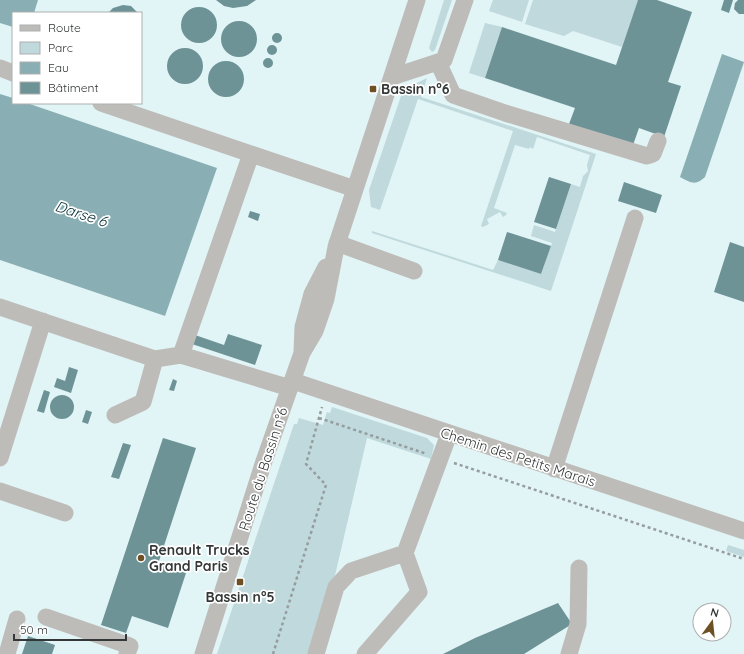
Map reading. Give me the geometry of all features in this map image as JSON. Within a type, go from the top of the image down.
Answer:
[{"type":"street","name":"Route du Bassin n°6","points":[[203,654],[263,464],[302,353],[315,331],[326,299],[337,245],[417,0]]},
{"type":"street","points":[[392,77],[444,60],[465,0]]},
{"type":"street","points":[[438,62],[453,95],[498,111],[647,156],[653,154],[658,141]]},
{"type":"street","points":[[0,68],[12,73]]},
{"type":"street","points":[[104,104],[355,189]]},
{"type":"street","points":[[0,307],[155,359],[180,355],[251,154]]},
{"type":"street","points":[[554,469],[635,218]]},
{"type":"street","points":[[337,245],[414,271]]},
{"type":"street","points":[[0,458],[43,321]]},
{"type":"street","name":"Chemin des Petits Marais","points":[[180,355],[292,385],[449,434],[744,532]]},
{"type":"street","points":[[115,415],[143,402],[155,359]]},
{"type":"street","points":[[365,654],[419,592],[405,553],[449,434]]},
{"type":"street","points":[[0,491],[65,513]]},
{"type":"street","points":[[316,654],[336,587],[351,571],[405,553]]},
{"type":"street","points":[[569,654],[578,624],[579,568]]},
{"type":"street","points":[[46,617],[130,646],[127,654]]},
{"type":"street","points":[[7,654],[18,618]]},
{"type":"path","points":[[273,654],[326,485],[306,464],[319,418],[744,559]]},
{"type":"shaded area","points":[[0,0],[744,0],[744,654],[0,654],[0,260],[165,316],[216,168],[30,104],[142,104],[142,12],[12,12],[12,98],[0,94]]},
{"type":"green space","points":[[444,0],[452,0],[435,50],[432,52],[429,48]]},
{"type":"green space","points":[[493,0],[529,0],[522,22],[489,11]]},
{"type":"green space","points":[[533,0],[638,0],[622,47],[573,31],[564,36],[525,24]]},
{"type":"green space","points":[[485,23],[502,27],[485,78],[469,73]]},
{"type":"green space","points":[[427,78],[421,97],[596,154],[551,291],[372,233],[372,231],[493,270],[498,260],[541,274],[552,243],[531,236],[534,225],[555,232],[571,184],[580,187],[583,176],[588,171],[587,165],[590,155],[537,137],[533,149],[530,147],[529,149],[515,145],[494,208],[507,213],[503,217],[500,212],[487,219],[489,224],[483,227],[481,226],[513,131],[418,99],[380,210],[371,207],[369,190],[403,90]]},
{"type":"green space","points":[[332,407],[427,438],[434,445],[431,459],[367,438],[333,584],[310,654],[217,654],[294,424],[297,424],[299,418],[323,425],[327,412],[330,413]]},
{"type":"green space","points":[[728,545],[744,550],[744,557],[726,551]]},
{"type":"water","points":[[0,0],[38,0],[34,12],[12,12],[12,27],[0,23]]},
{"type":"water","points":[[722,54],[744,62],[705,177],[699,182],[693,183],[680,177]]},
{"type":"water","name":"Darse 6","points":[[0,94],[12,98],[12,104],[30,104],[217,168],[165,316],[0,260]]},
{"type":"building","points":[[216,0],[256,0],[247,6],[233,8],[224,6]]},
{"type":"building","points":[[638,0],[657,0],[692,12],[668,82],[681,86],[664,137],[639,128],[633,145],[569,124],[575,108],[485,78],[502,27],[616,65]]},
{"type":"building","points":[[724,0],[733,0],[729,13],[721,10]]},
{"type":"building","points":[[738,0],[744,0],[744,14],[739,14],[734,9],[735,3]]},
{"type":"building","points":[[123,5],[131,6],[137,12],[109,12],[113,8]]},
{"type":"building","points":[[199,7],[212,12],[217,25],[212,38],[199,43],[186,38],[181,25],[186,12]]},
{"type":"building","points":[[239,21],[249,24],[254,29],[257,39],[254,49],[249,54],[239,57],[229,54],[224,49],[221,39],[224,29],[229,24]]},
{"type":"building","points":[[275,33],[279,33],[281,34],[281,42],[275,43],[272,40],[272,36]]},
{"type":"building","points":[[270,45],[274,45],[276,46],[276,54],[270,55],[267,52],[267,48]]},
{"type":"building","points":[[185,48],[198,53],[203,66],[198,79],[185,84],[172,79],[167,66],[172,53]]},
{"type":"building","points":[[268,58],[273,63],[268,68],[263,63]]},
{"type":"building","points":[[226,61],[236,64],[241,69],[244,79],[241,89],[236,94],[226,97],[216,94],[211,89],[208,79],[211,69],[216,64]]},
{"type":"building","points":[[549,177],[571,184],[556,229],[534,222]]},
{"type":"building","points":[[624,182],[662,195],[656,213],[618,201]]},
{"type":"building","points":[[250,211],[260,214],[258,221],[248,217]]},
{"type":"building","points":[[507,232],[551,246],[541,274],[498,260]]},
{"type":"building","points":[[730,242],[744,247],[744,302],[714,292]]},
{"type":"building","points":[[228,334],[262,345],[255,365],[192,344],[195,335],[224,345]]},
{"type":"building","points":[[69,367],[78,370],[71,393],[54,387],[57,378],[65,381]]},
{"type":"building","points":[[173,379],[177,381],[174,391],[169,390]]},
{"type":"building","points":[[44,390],[50,392],[44,413],[37,411]]},
{"type":"building","points":[[62,395],[70,399],[74,407],[70,415],[62,419],[54,415],[50,407],[54,399]]},
{"type":"building","points":[[86,410],[92,412],[88,424],[82,422]]},
{"type":"building","name":"Renault Trucks Grand Paris","points":[[163,438],[196,448],[158,564],[186,573],[168,628],[132,616],[126,633],[101,625]]},
{"type":"building","points":[[123,443],[131,445],[119,479],[111,477]]},
{"type":"building","points":[[558,603],[572,624],[524,654],[443,654],[475,638]]},
{"type":"building","points":[[28,636],[55,645],[52,654],[22,654]]},
{"type":"place","name":"Bassin n°6","points":[[373,89]]},
{"type":"place","name":"Renault Trucks Grand Paris","points":[[141,558]]},
{"type":"place","name":"Bassin n°5","points":[[240,582]]}]
